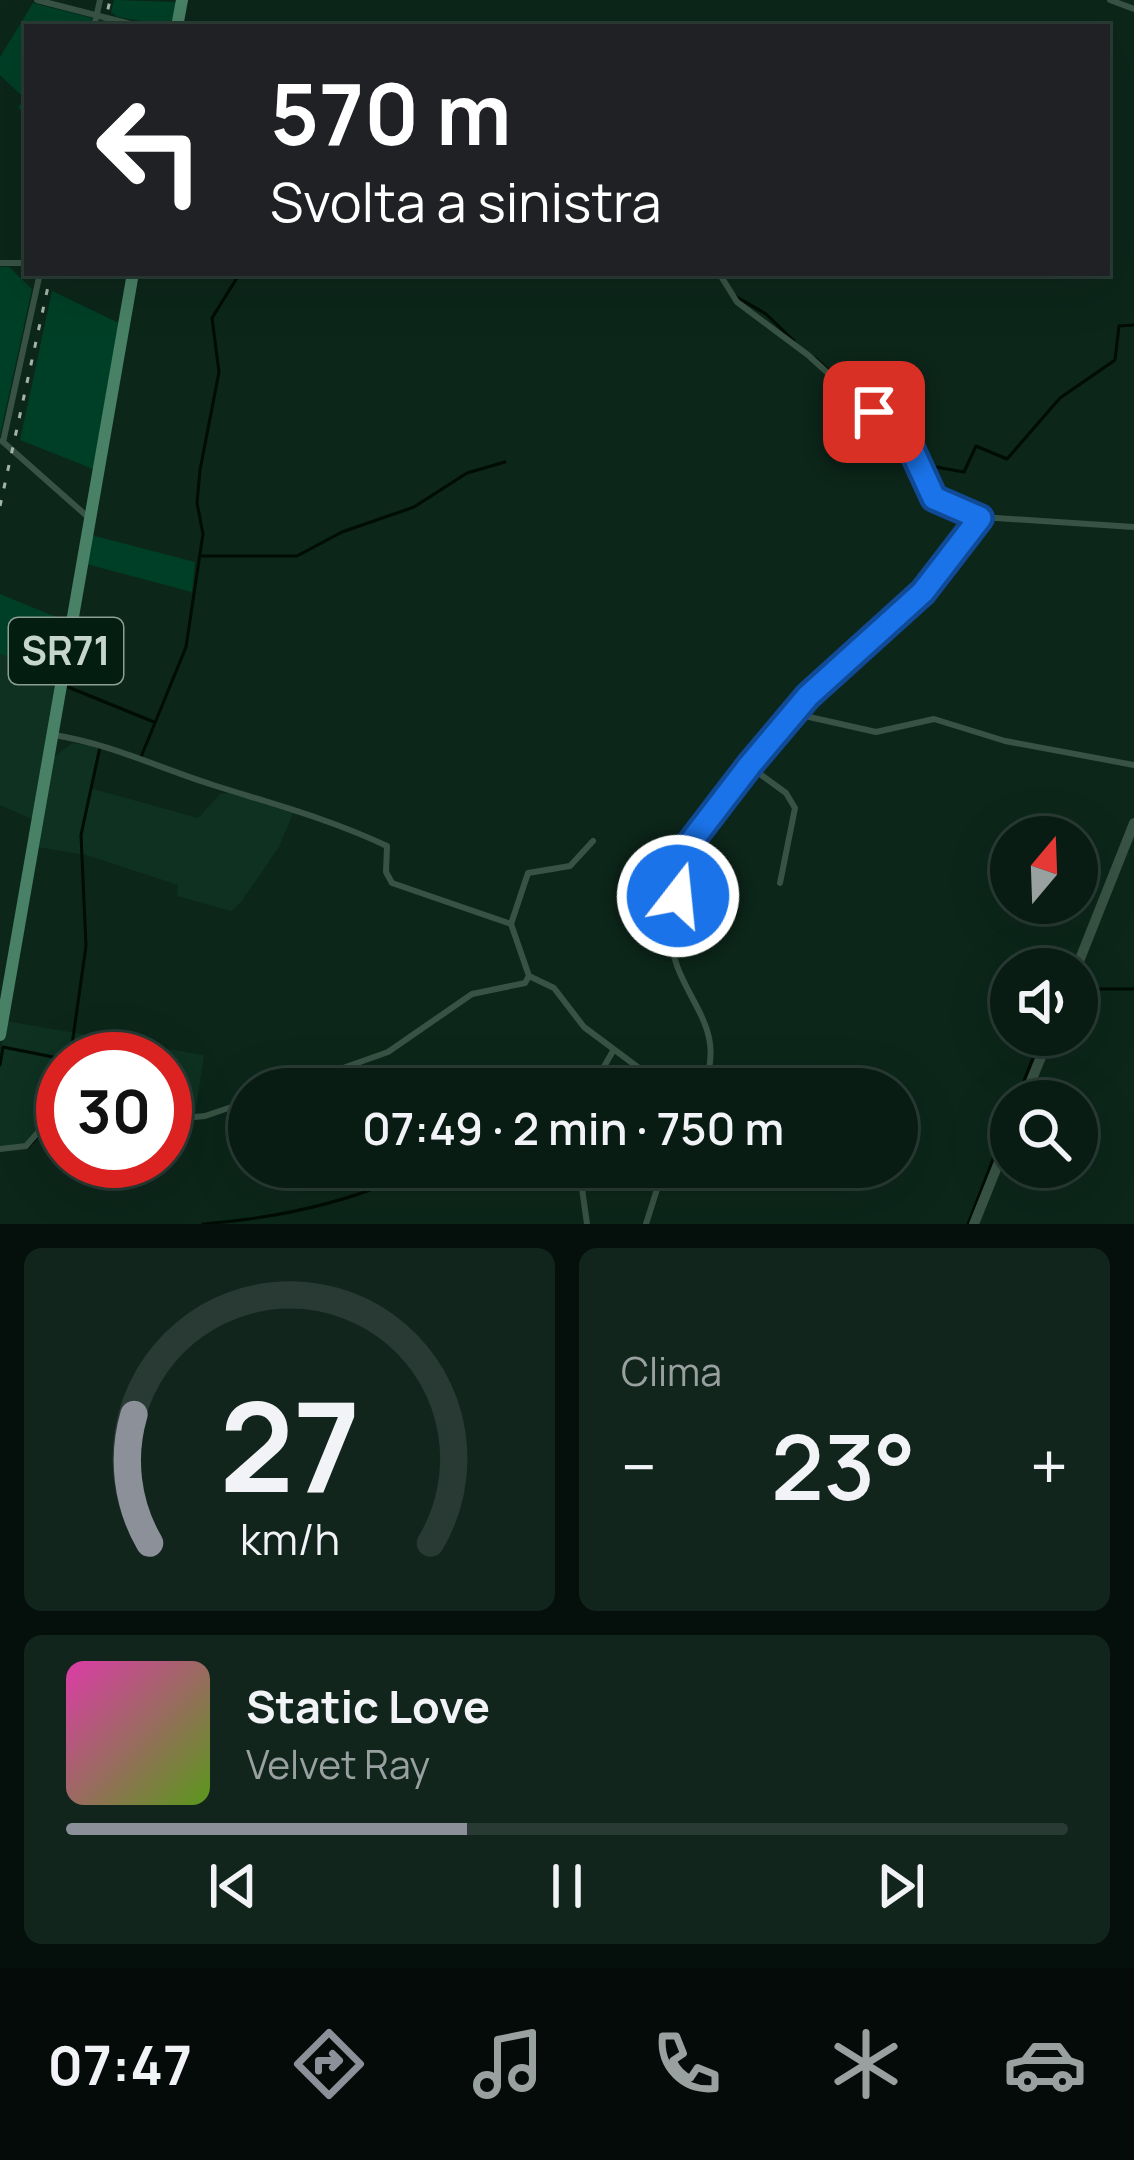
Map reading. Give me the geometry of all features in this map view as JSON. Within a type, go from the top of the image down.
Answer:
[{"type":"main road","name":"SR71","points":[[0,1035],[132,276]]},
{"type":"street","points":[[37,0],[130,24]]},
{"type":"street","points":[[95,24],[100,0]]},
{"type":"street","points":[[1110,0],[1134,9]]},
{"type":"street","points":[[39,276],[1,441],[89,518]]},
{"type":"street","points":[[721,276],[737,302],[764,317],[911,448],[934,498],[980,518],[1134,527]]},
{"type":"street","points":[[708,1068],[714,1047],[671,934],[690,843],[808,696],[923,592],[980,518]]},
{"type":"street","points":[[796,714],[876,732],[934,718],[1005,741],[1134,764]]},
{"type":"street","points":[[52,735],[98,742],[215,786],[317,814],[387,846],[386,872],[392,883],[511,924]]},
{"type":"street","points":[[749,766],[786,793],[795,808],[780,883]]},
{"type":"street","points":[[1085,948],[1130,844],[1134,823]]},
{"type":"street","points":[[592,842],[585,843],[570,866],[528,873],[511,924],[529,976],[554,988],[584,1028],[638,1068]]},
{"type":"street","points":[[349,1068],[367,1062],[472,994],[525,983],[529,976]]},
{"type":"street","points":[[604,1068],[613,1051]]},
{"type":"street","points":[[192,1117],[228,1108]]},
{"type":"street","points":[[0,1149],[26,1146],[36,1135]]},
{"type":"street","points":[[974,1224],[990,1184]]},
{"type":"street","points":[[582,1188],[587,1224]]},
{"type":"street","points":[[646,1224],[657,1188]]},
{"type":"shaded area","points":[[114,0],[177,2],[173,24],[117,17],[111,12]]},
{"type":"shaded area","points":[[33,3],[92,18],[91,24],[24,24],[24,98],[0,75],[0,57]]},
{"type":"shaded area","points":[[0,267],[9,267],[32,289],[0,435]]},
{"type":"shaded area","points":[[52,291],[119,323],[93,469],[20,440]]},
{"type":"shaded area","points":[[91,535],[195,562],[192,592],[86,564]]},
{"type":"shaded area","points":[[0,594],[66,621],[58,674],[0,654]]},
{"type":"shaded area","points":[[0,654],[58,674],[34,820],[0,805]]},
{"type":"shaded area","points":[[72,743],[99,747],[90,788],[198,818],[220,794],[229,793],[293,813],[279,847],[241,902],[231,911],[177,896],[178,885],[86,855],[37,847],[52,759]]},
{"type":"shaded area","points":[[6,1021],[70,1032],[36,1032],[36,1131],[25,1145],[0,1147],[0,1053]]},
{"type":"shaded area","points":[[192,1053],[204,1055],[192,1114]]},
{"type":"waterway","points":[[141,757],[186,647],[203,534],[197,503],[200,470],[219,372],[212,318],[238,276]]},
{"type":"waterway","points":[[735,296],[766,314],[794,341]]},
{"type":"waterway","points":[[919,464],[964,472],[976,446],[1007,459],[1060,398],[1115,360],[1119,326],[1134,325]]},
{"type":"waterway","points":[[815,358],[835,376]]},
{"type":"waterway","points":[[868,406],[905,440]]},
{"type":"waterway","points":[[202,556],[297,556],[342,532],[414,507],[467,473],[505,462]]},
{"type":"waterway","points":[[68,687],[154,722]]},
{"type":"waterway","points":[[74,1032],[86,946],[81,835],[100,747]]},
{"type":"waterway","points":[[1098,989],[1134,989]]},
{"type":"waterway","points":[[0,1065],[3,1047],[36,1054]]},
{"type":"waterway","points":[[1024,1080],[1034,1056]]},
{"type":"waterway","points":[[28,1147],[36,1139]]},
{"type":"waterway","points":[[968,1224],[990,1167]]},
{"type":"waterway","points":[[203,1224],[300,1210],[374,1188]]},
{"type":"railway","points":[[105,24],[110,0]]},
{"type":"railway","points":[[0,506],[50,276]]},
{"type":"route","points":[[678,896],[690,843],[749,766],[808,696],[923,592],[980,518],[934,498],[911,448],[874,412]]}]
